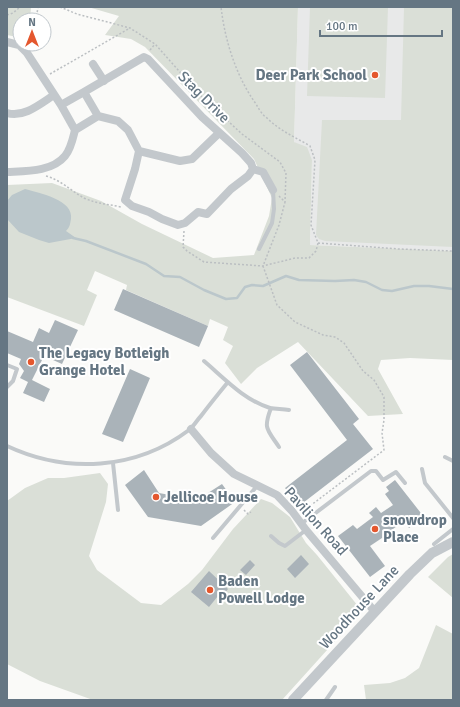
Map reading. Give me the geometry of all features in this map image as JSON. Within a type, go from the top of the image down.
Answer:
[{"type":"street","points":[[7,42],[19,45],[27,53],[62,105],[75,130]]},
{"type":"street","name":"Stag Drive","points":[[62,105],[144,57],[148,59],[202,117],[242,153],[251,163],[253,169],[263,172],[273,190]]},
{"type":"street","points":[[93,64],[104,81]]},
{"type":"street","points":[[84,92],[98,116]]},
{"type":"street","points":[[7,113],[13,115],[24,113],[54,95]]},
{"type":"street","points":[[7,172],[34,170],[55,164],[65,156],[71,144],[75,130],[98,116],[118,121],[128,130],[138,151],[135,169],[125,200],[132,206],[178,225],[184,223],[198,212],[207,214],[231,190],[248,176],[253,169]]},
{"type":"street","points":[[138,151],[180,161],[192,159],[219,133]]},
{"type":"street","name":"Pavilion Road","points":[[191,429],[211,453],[234,474],[276,495],[375,612]]},
{"type":"street","name":"Woodhouse Lane","points":[[293,700],[410,574],[432,553],[453,542]]},
{"type":"lane","points":[[259,249],[272,223],[274,209],[273,190]]},
{"type":"lane","points":[[204,361],[228,382],[251,399],[271,408],[288,410]]},
{"type":"lane","points":[[7,365],[17,369],[14,381],[7,387]]},
{"type":"lane","points":[[7,446],[37,458],[62,463],[113,463],[143,455],[164,446],[191,429],[228,382]]},
{"type":"lane","points":[[271,408],[266,422],[268,430],[279,447]]},
{"type":"lane","points":[[445,457],[453,461]]},
{"type":"lane","points":[[113,463],[118,510]]},
{"type":"lane","points":[[422,469],[425,483],[453,518]]},
{"type":"lane","points":[[271,536],[285,546],[303,527],[371,471],[376,471],[383,480],[396,472],[405,483]]},
{"type":"lane","points":[[213,538],[257,486]]},
{"type":"lane","points":[[434,544],[453,529]]},
{"type":"lane","points":[[326,700],[335,687]]},
{"type":"path","points":[[7,15],[13,13],[20,7]]},
{"type":"path","points":[[60,7],[77,14],[130,28],[155,44],[203,98],[242,134],[280,162],[286,173],[285,202]]},
{"type":"path","points":[[184,223],[183,247],[204,262],[264,266],[295,258],[309,258],[316,251],[318,243],[311,225],[315,160],[310,146],[282,132],[265,117],[252,99],[240,77],[228,43],[221,7]]},
{"type":"path","points":[[44,78],[130,28]]},
{"type":"path","points":[[41,175],[63,183],[83,197],[94,202],[126,209]]},
{"type":"path","points":[[180,231],[184,233]]},
{"type":"path","points":[[318,243],[453,252]]},
{"type":"path","points":[[264,266],[277,305],[295,322],[323,335],[335,337],[344,343],[363,371],[374,380],[384,396],[384,420],[382,433],[384,450],[296,517]]},
{"type":"path","points":[[244,510],[248,514],[251,512]]},
{"type":"shaded area","points":[[7,7],[31,7],[31,12],[12,12],[12,36],[7,35]]},
{"type":"shaded area","points":[[88,7],[298,7],[294,142],[307,147],[312,160],[310,245],[453,251],[453,360],[410,358],[381,360],[378,369],[403,414],[368,416],[298,342],[257,368],[241,384],[225,363],[233,346],[223,340],[228,327],[210,319],[208,326],[126,290],[127,285],[95,271],[87,290],[97,295],[84,326],[7,297],[7,185],[52,183],[101,201],[142,224],[213,258],[254,255],[269,216],[272,198],[254,159],[145,47],[131,39],[105,35],[119,16]]},
{"type":"shaded area","name":"Deer Park School","points":[[298,7],[453,7],[453,251],[310,245],[312,160],[294,142]]},
{"type":"shaded area","points":[[310,7],[388,7],[385,98],[307,96]]},
{"type":"shaded area","name":"Deer Park School","points":[[404,7],[453,7],[453,247],[325,241],[319,239],[316,235],[322,120],[401,120]]},
{"type":"shaded area","points":[[25,189],[47,195],[62,202],[70,212],[71,219],[69,227],[66,231],[76,238],[49,243],[19,232],[7,219],[7,201],[12,195]]},
{"type":"shaded area","points":[[100,473],[108,484],[106,502],[89,556],[97,570],[141,603],[161,605],[188,584],[202,570],[233,529],[261,499],[272,503],[290,517],[306,543],[358,606],[355,619],[282,700],[93,700],[40,681],[7,664],[7,501],[25,488],[48,478],[64,478]]},
{"type":"shaded area","points":[[453,554],[453,598],[428,577]]},
{"type":"shaded area","points":[[436,625],[453,634],[453,700],[366,700],[364,685],[390,683],[405,678],[419,668]]},
{"type":"building","points":[[123,289],[208,326],[199,347],[114,310]]},
{"type":"building","name":"The Legacy Botleigh Grange Hotel","points":[[55,320],[78,330],[62,364],[44,356],[32,380],[50,389],[44,402],[23,393],[28,382],[20,378],[24,371],[19,364],[21,359],[7,353],[7,331],[33,342],[39,328],[49,333]]},
{"type":"building","points":[[307,352],[359,419],[353,424],[373,449],[299,506],[285,488],[347,440],[290,365]]},
{"type":"building","points":[[130,369],[150,378],[123,442],[102,434]]},
{"type":"building","name":"Jellicoe House","points":[[144,470],[159,493],[197,500],[222,484],[235,502],[201,526],[148,517],[125,485]]},
{"type":"building","name":"snowdrop Place","points":[[395,480],[424,517],[409,528],[404,521],[393,529],[395,532],[384,540],[382,538],[370,546],[385,566],[370,577],[338,536],[353,525],[357,529],[373,517],[369,513],[376,507],[381,513],[393,505],[385,494],[389,491],[386,487]]},
{"type":"building","points":[[301,555],[309,564],[295,578],[287,569]]},
{"type":"building","points":[[250,560],[255,565],[246,575],[240,570]]},
{"type":"building","name":"Baden Powell Lodge","points":[[209,571],[228,589],[221,598],[218,596],[209,607],[191,592]]},
{"type":"waterway","points":[[73,238],[86,241],[146,264],[164,276],[180,277],[204,290],[226,299],[237,298],[245,287],[252,285],[263,286],[286,276],[299,280],[354,280],[366,282],[382,290],[392,291],[414,286],[453,289]]},
{"type":"place","name":"Deer Park School","points":[[375,75]]},
{"type":"place","name":"The Legacy Botleigh Grange Hotel","points":[[31,362]]},
{"type":"place","name":"Jellicoe House","points":[[156,497]]},
{"type":"place","name":"snowdrop Place","points":[[375,529]]},
{"type":"place","name":"Baden Powell Lodge","points":[[210,590]]}]
